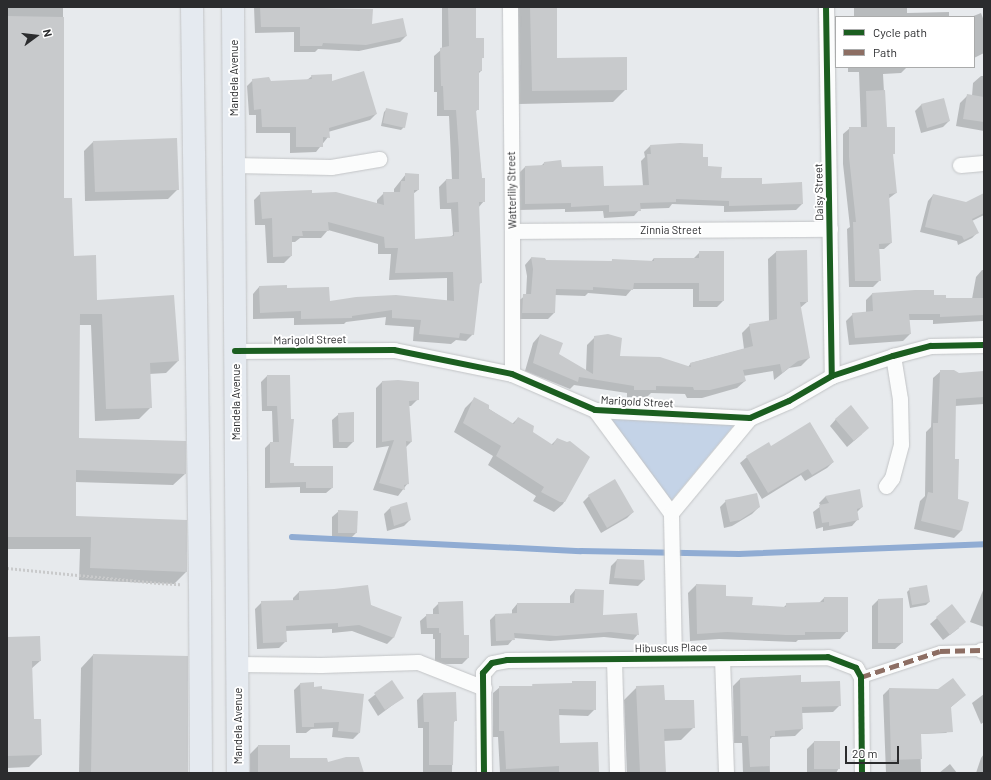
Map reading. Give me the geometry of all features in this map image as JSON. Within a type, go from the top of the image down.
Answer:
[{"type":"main road","points":[[192,7],[200,584],[201,773]]},
{"type":"main road","name":"Mandela Avenue","points":[[233,7],[238,773]]},
{"type":"street","name":"Watterlily Street","points":[[510,7],[512,374]]},
{"type":"street","name":"Daisy Street","points":[[826,7],[832,376]]},
{"type":"street","points":[[234,165],[331,167],[379,159]]},
{"type":"street","points":[[960,165],[984,164]]},
{"type":"street","name":"Zinnia Street","points":[[512,231],[830,229]]},
{"type":"street","name":"Marigold Street","points":[[235,351],[394,350],[512,374],[595,410],[750,418],[789,401],[832,376],[893,356],[930,346],[984,345]]},
{"type":"street","points":[[886,486],[892,478],[901,444],[900,399],[893,356]]},
{"type":"street","points":[[595,410],[671,514],[674,658]]},
{"type":"street","points":[[671,514],[750,418]]},
{"type":"street","points":[[862,773],[861,677],[940,651],[982,650]]},
{"type":"street","name":"Hibuscus Place","points":[[484,773],[483,673],[492,663],[508,660],[828,657],[856,668],[861,677]]},
{"type":"street","points":[[722,658],[726,773]]},
{"type":"street","points":[[614,659],[617,773]]},
{"type":"street","points":[[238,664],[321,665],[418,662],[484,688]]},
{"type":"path","points":[[7,568],[158,583],[200,584]]},
{"type":"shaded area","points":[[607,416],[735,424],[671,501]]},
{"type":"building","points":[[260,7],[373,9],[372,24],[403,18],[407,36],[366,45],[323,43],[322,46],[300,46],[300,27],[261,27]]},
{"type":"building","points":[[448,7],[476,7],[476,38],[484,38],[484,58],[482,58],[482,71],[479,71],[479,110],[476,110],[482,178],[485,178],[485,202],[479,202],[482,283],[480,283],[474,335],[460,333],[459,338],[419,334],[421,320],[392,318],[392,310],[352,316],[352,318],[301,319],[301,311],[260,313],[259,286],[287,285],[287,288],[329,287],[330,301],[356,297],[396,295],[454,301],[453,272],[395,273],[398,248],[385,248],[384,237],[328,222],[329,231],[302,231],[303,236],[292,236],[292,256],[273,257],[272,218],[262,219],[260,192],[312,190],[312,193],[336,192],[384,205],[383,192],[400,192],[401,181],[405,181],[405,173],[419,174],[419,190],[414,190],[415,239],[454,236],[454,232],[459,232],[458,202],[447,203],[446,179],[459,179],[456,110],[444,110],[443,86],[441,86],[440,48],[449,46]]},
{"type":"building","points":[[530,7],[557,7],[557,58],[627,57],[627,90],[532,91]]},
{"type":"building","points":[[7,16],[64,17],[64,198],[72,198],[74,256],[96,255],[97,300],[174,295],[179,361],[150,363],[152,408],[106,409],[102,314],[80,314],[79,438],[186,441],[186,474],[76,470],[76,516],[187,520],[187,572],[90,568],[91,537],[7,537]]},
{"type":"building","points":[[364,71],[377,114],[329,128],[330,138],[323,137],[323,147],[296,147],[296,127],[262,127],[261,109],[254,110],[252,79],[269,77],[271,81],[312,79],[311,75],[332,74],[332,81]]},
{"type":"building","points":[[885,90],[887,127],[895,127],[895,154],[893,154],[897,193],[889,194],[892,243],[879,244],[881,281],[855,281],[853,222],[856,222],[849,157],[849,127],[867,127],[866,91]]},
{"type":"building","points":[[967,94],[984,97],[984,122],[963,119]]},
{"type":"building","points":[[944,98],[950,121],[927,128],[921,104]]},
{"type":"building","points":[[386,108],[408,113],[405,128],[383,123]]},
{"type":"building","points":[[177,138],[179,190],[95,192],[93,141]]},
{"type":"building","points":[[680,143],[703,144],[703,157],[708,157],[708,166],[722,167],[721,178],[762,178],[762,184],[802,182],[803,204],[729,206],[729,201],[676,199],[676,202],[640,203],[641,211],[609,212],[609,205],[571,207],[571,203],[525,204],[525,166],[544,165],[544,162],[561,160],[562,167],[603,166],[604,186],[649,185],[647,154],[651,154],[650,145]]},
{"type":"building","points":[[984,193],[984,213],[972,219],[979,233],[964,240],[962,236],[925,227],[933,194],[966,202]]},
{"type":"building","points":[[807,250],[808,302],[800,302],[810,358],[798,361],[782,373],[780,364],[743,370],[746,381],[710,390],[694,390],[693,387],[656,386],[656,390],[634,390],[634,386],[579,377],[578,382],[533,363],[540,334],[563,343],[559,354],[593,374],[594,336],[608,334],[622,338],[620,356],[660,357],[691,367],[690,363],[753,346],[749,324],[777,319],[776,251]]},
{"type":"building","points":[[699,251],[724,251],[724,301],[699,301],[699,283],[634,283],[633,290],[593,287],[593,290],[556,289],[555,313],[522,313],[523,294],[531,294],[533,269],[531,257],[545,258],[546,260],[612,261],[612,259],[654,261],[654,258],[699,258]]},
{"type":"building","points":[[934,290],[934,295],[946,295],[946,298],[984,298],[984,315],[940,317],[940,314],[909,314],[911,334],[855,338],[852,313],[873,311],[872,293]]},
{"type":"building","points":[[940,370],[954,370],[959,373],[984,371],[984,397],[956,399],[955,459],[959,459],[958,499],[969,502],[962,531],[921,521],[928,492],[933,493],[933,423],[938,423]]},
{"type":"building","points":[[267,375],[290,375],[291,419],[294,419],[290,463],[294,463],[294,466],[333,466],[333,488],[306,488],[306,482],[270,483],[270,442],[279,442],[277,406],[267,406]]},
{"type":"building","points":[[398,380],[419,382],[419,400],[409,401],[412,442],[406,441],[409,484],[404,485],[405,490],[379,483],[394,440],[382,442],[382,381]]},
{"type":"building","points":[[474,397],[489,405],[489,409],[514,424],[518,417],[534,426],[533,432],[553,445],[557,438],[567,442],[570,441],[590,457],[565,502],[560,502],[541,492],[544,487],[496,456],[501,446],[463,423]]},
{"type":"building","points":[[851,405],[869,428],[854,441],[835,419]]},
{"type":"building","points":[[354,412],[354,442],[339,442],[338,413]]},
{"type":"building","points":[[810,422],[834,462],[812,475],[808,469],[768,493],[746,456],[769,442],[771,446]]},
{"type":"building","points":[[615,479],[634,512],[607,528],[588,495]]},
{"type":"building","points":[[860,489],[863,507],[857,509],[859,520],[829,526],[829,522],[822,523],[819,505],[829,503],[825,496]]},
{"type":"building","points":[[757,493],[760,507],[740,520],[730,522],[725,500]]},
{"type":"building","points":[[407,502],[411,520],[394,526],[390,507]]},
{"type":"building","points":[[338,510],[358,511],[357,533],[338,533]]},
{"type":"building","points":[[617,559],[644,560],[645,580],[614,578]]},
{"type":"building","points":[[696,584],[726,585],[726,596],[753,597],[752,605],[786,607],[786,603],[824,602],[824,597],[848,597],[848,632],[805,632],[805,635],[727,632],[697,634]]},
{"type":"building","points":[[368,585],[371,605],[402,617],[394,638],[359,625],[338,627],[338,623],[286,626],[287,642],[263,643],[261,601],[299,600],[299,591]]},
{"type":"building","points":[[927,585],[930,602],[912,605],[909,588]]},
{"type":"building","points":[[575,589],[604,590],[603,615],[637,613],[639,635],[610,632],[556,636],[514,633],[515,640],[496,641],[495,614],[517,613],[517,603],[574,603]]},
{"type":"building","points":[[903,598],[903,643],[878,643],[878,599]]},
{"type":"building","points":[[463,601],[464,635],[469,635],[469,658],[441,658],[441,633],[439,633],[439,628],[427,628],[426,614],[439,614],[438,602]]},
{"type":"building","points":[[952,604],[966,622],[950,635],[936,617]]},
{"type":"building","points":[[40,636],[41,661],[32,661],[34,719],[41,719],[42,755],[7,756],[7,637]]},
{"type":"building","points":[[93,654],[188,656],[188,773],[91,773]]},
{"type":"building","points":[[801,675],[801,682],[840,681],[841,706],[802,707],[803,729],[775,731],[775,736],[770,736],[770,766],[750,767],[748,736],[741,736],[740,678]]},
{"type":"building","points":[[953,678],[966,695],[951,707],[953,732],[921,734],[922,759],[891,760],[889,688],[938,689]]},
{"type":"building","points":[[392,680],[404,698],[385,710],[374,693]]},
{"type":"building","points":[[572,681],[596,681],[596,710],[559,709],[560,743],[598,742],[599,772],[559,773],[559,766],[506,769],[504,731],[499,731],[499,686],[533,686],[532,684],[572,683]]},
{"type":"building","points":[[314,682],[314,687],[322,686],[322,689],[364,694],[360,733],[338,731],[339,722],[314,723],[314,727],[302,727],[300,683]]},
{"type":"building","points":[[664,685],[665,700],[694,700],[695,728],[664,729],[666,773],[640,773],[636,686]]},
{"type":"building","points":[[456,692],[457,721],[454,721],[453,765],[429,765],[429,722],[424,722],[423,693]]},
{"type":"building","points":[[814,741],[840,741],[840,769],[814,769]]},
{"type":"building","points":[[258,745],[290,745],[290,758],[327,758],[328,762],[346,757],[359,757],[364,773],[258,773]]},
{"type":"waterway","points":[[292,537],[581,551],[739,554],[984,544]]},
{"type":"marked path","points":[[861,677],[940,651],[981,650]]},
{"type":"cycle path","points":[[826,7],[832,376]]},
{"type":"cycle path","points":[[235,351],[394,350],[512,374],[595,410],[750,418],[789,401],[832,376],[893,356],[931,346],[984,345]]},
{"type":"cycle path","points":[[484,773],[483,673],[492,663],[507,660],[828,657],[856,668],[861,677],[862,773]]}]
